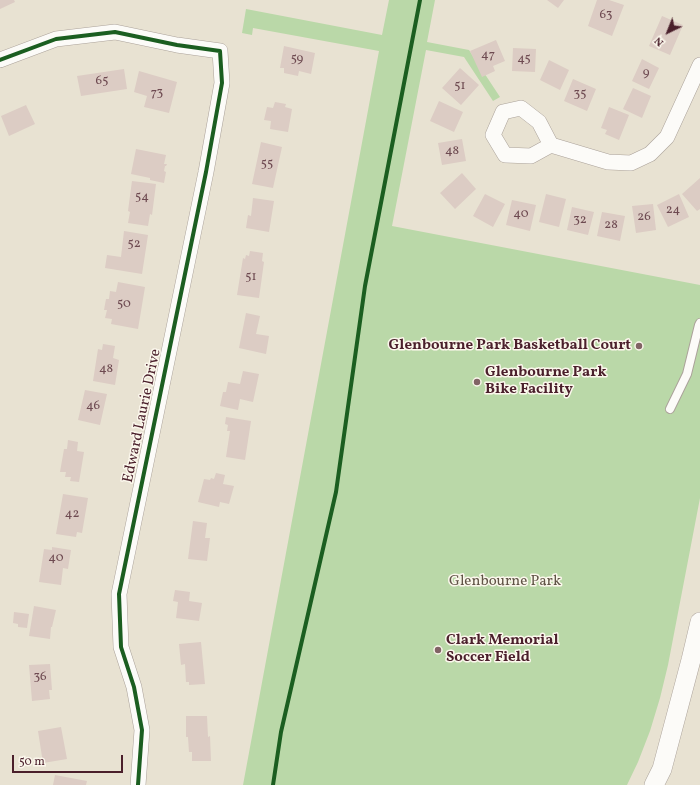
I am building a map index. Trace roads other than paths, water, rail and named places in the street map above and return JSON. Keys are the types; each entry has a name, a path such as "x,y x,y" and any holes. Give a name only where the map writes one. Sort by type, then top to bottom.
{"street":[{"name":"Edward Laurie Drive","path":"0,60 56,39 115,32 177,45 220,51 222,84 206,172 119,594 121,647 134,687 142,730 138,785"},
{"path":"551,145 608,162 631,163 650,154 668,137 700,65"},
{"path":"654,785 662,769 700,622"}],"lane":[{"path":"670,409 687,374 700,323"}],"place":[{"name":"Glenbourne Park Basketball Court","path":"639,346"},
{"name":"Glenbourne Park Bike Facility","path":"477,382"},
{"name":"Clark Memorial Soccer Field","path":"438,650"}],"park label":[{"name":"Glenbourne Park","path":"505,582"}]}
